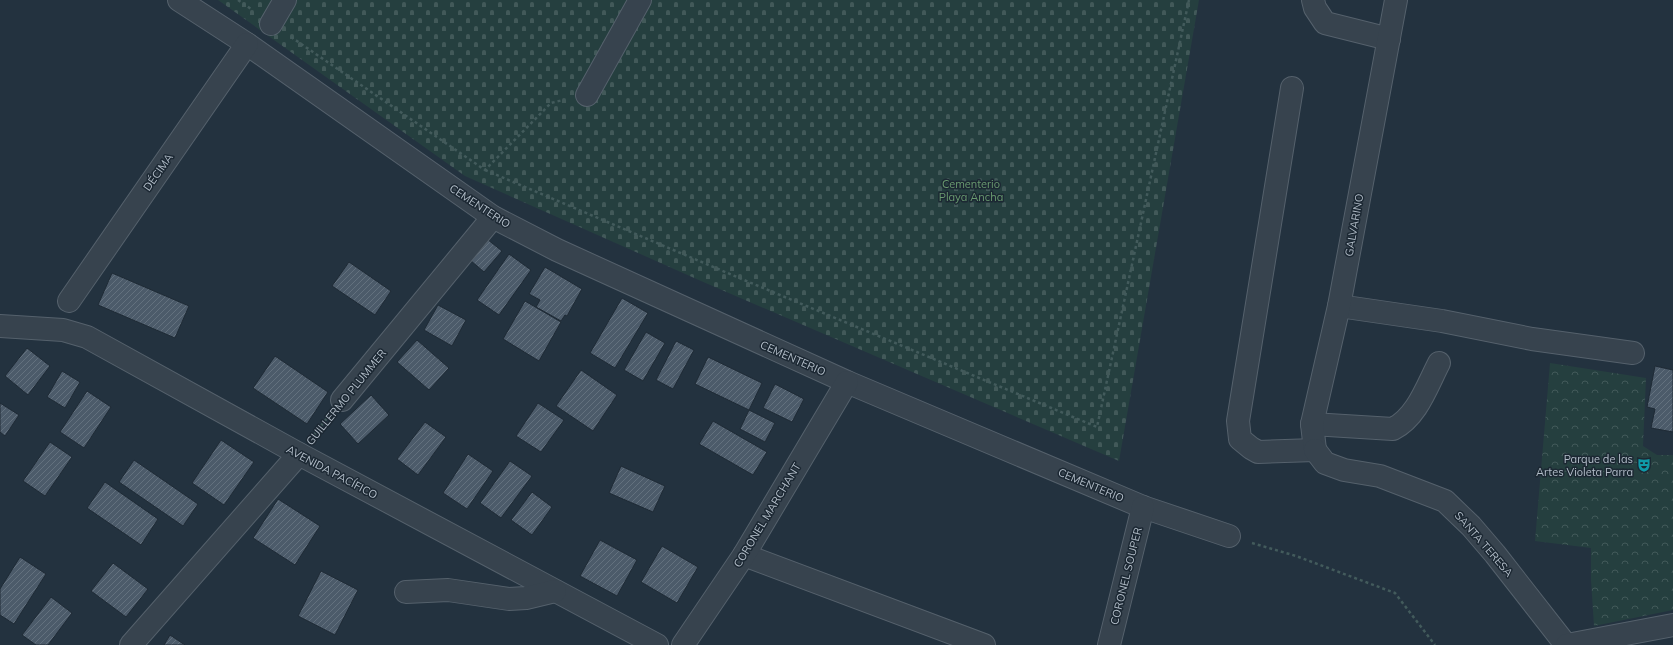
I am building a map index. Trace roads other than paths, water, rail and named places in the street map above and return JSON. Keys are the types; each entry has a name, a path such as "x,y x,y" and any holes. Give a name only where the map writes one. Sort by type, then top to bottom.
{"street":[{"name":"CEMENTERIO","path":"179,0 247,44 493,217 557,250 847,382 1143,507 1229,536"},
{"path":"271,24 285,0"},
{"path":"587,95 640,0"},
{"path":"1313,0 1315,8 1325,23 1388,39"},
{"name":"GALVARINO","path":"1315,450 1312,424 1339,306 1396,0"},
{"name":"DÉCIMA","path":"69,301 247,44"},
{"path":"1292,88 1238,422 1240,439 1258,452 1315,450"},
{"name":"GUILLERMO PLUMMER","path":"342,400 493,217"},
{"path":"1339,306 1442,321 1532,339 1633,353"},
{"name":"AVENIDA PACÍFICO","path":"0,326 63,330 87,337 299,454 657,645"},
{"path":"1312,424 1393,429 1403,424 1416,407 1439,363"},
{"name":"CORONEL MARCHANT","path":"683,645 744,555 847,382"},
{"name":"SANTA TERESA","path":"1315,450 1325,462 1344,470 1380,476 1445,501 1471,526 1495,554 1566,645"},
{"name":"GUILLERMO PLUMMER","path":"131,645 299,454"},
{"name":"CORONEL SOUPER","path":"1109,645 1143,507"},
{"path":"744,555 984,645"},
{"path":"406,592 448,590 508,599 526,598 555,591"},
{"path":"1566,645 1673,626"}],"place":[{"name":"Parque de las Artes Violeta Parra","path":"1644,465"}],"park label":[{"name":"Cementerio Playa Ancha","path":"971,190"}]}
